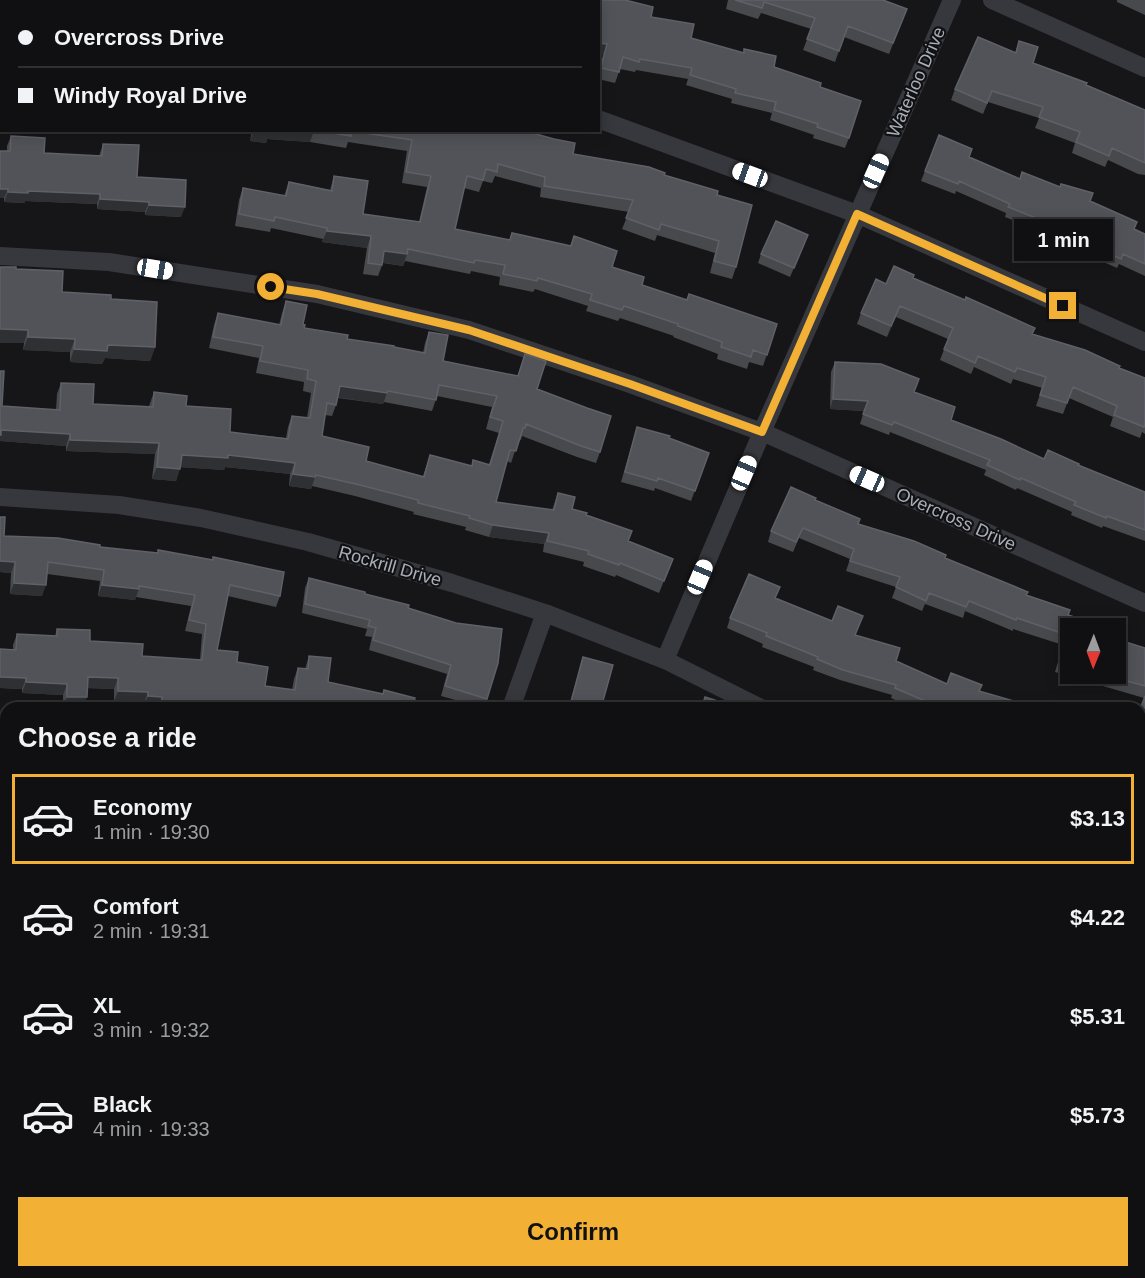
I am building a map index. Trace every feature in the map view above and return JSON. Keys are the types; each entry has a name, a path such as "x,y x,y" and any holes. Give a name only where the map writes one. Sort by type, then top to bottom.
{"street":[{"name":"Waterloo Drive","path":"665,660 762,432 952,0"},
{"path":"992,0 1145,68"},
{"path":"600,120 857,214 1145,342"},
{"name":"Overcross Drive","path":"0,256 109,262 317,294 469,330 630,384 762,432 1145,603"},
{"name":"Rockrill Drive","path":"0,496 119,505 201,518 308,542 545,612 665,660 749,702"},
{"path":"513,702 545,612"}],"building":[{"path":"600,0 625,0 653,7 651,17 694,24 691,38 744,53 744,49 776,56 774,67 821,83 820,87 861,101 849,138 817,127 818,124 774,110 776,102 735,93 736,89 690,75 692,68 640,59 639,62 623,57 619,72 601,68 607,44 600,43"},
{"path":"735,0 883,0 907,9 893,43 848,26 839,51 807,39 815,18 764,2 762,8"},
{"path":"978,37 1016,53 1019,41 1038,47 1033,63 1087,83 1086,85 1145,110 1145,163 1112,148 1109,156 1076,142 1080,132 1039,117 1043,107 992,91 987,103 955,89"},
{"path":"327,132 351,132 351,136"},
{"path":"358,132 529,132 575,143 573,154 649,167 665,173 664,175 718,191 717,195 752,205 736,267 714,261 719,241 661,224 659,230 626,218 633,200 544,186 545,177 498,164 497,172 486,169 483,180 467,176 455,229 510,240 512,233 571,246 574,236 617,251 612,267 644,277 642,285 687,300 689,294 777,324 767,355 753,350 751,357 721,347 722,342 678,326 678,324 624,306 622,310 590,300 592,294 538,278 537,281 503,274 505,265 475,260 474,263 408,249 407,254 384,251 382,265 368,263 371,236 327,231 327,228 275,217 274,221 239,214 243,188 286,196 289,182 332,191 334,176 368,181 363,214 420,222 431,176 406,172 412,140"},
{"path":"939,135 972,149 969,157 1020,179 1022,172 1060,187 1061,184 1093,193 1090,201 1137,222 1134,229 1145,234 1145,264 1123,254 1121,259 1082,242 1083,239 1047,229 1049,223 1008,207 1010,204 959,181 958,184 925,171"},
{"path":"11,136 45,138 44,153 102,156 103,144 139,145 137,177 186,180 185,207 100,199 100,194 8,192 8,189 0,189 0,151 10,151"},
{"path":"776,221 808,235 794,268 761,254"},
{"path":"894,266 914,275 913,278 965,300 966,297 1035,328 1032,334 1085,350 1120,366 1119,368 1145,378 1144,427 1114,415 1117,406 1073,387 1067,403 1040,395 1046,377 1017,368 1015,372 978,356 975,363 944,349 953,328 900,306 891,326 861,313 876,279 886,284"},
{"path":"0,267 63,271 62,292 111,295 111,299 157,302 155,347 108,345 107,351 74,349 75,339 28,337 28,330 0,329"},
{"path":"286,301 307,305 304,328 348,335 347,339 425,353 429,332 448,335 443,361 518,376 525,354 546,361 537,389 611,416 600,452 526,424 516,451 510,450 496,502 554,510 558,493 575,497 572,509 632,531 628,541 673,559 664,581 620,563 619,565 588,554 589,551 547,541 549,533 493,525 469,518 470,516 418,503 418,500 360,485 316,475 315,477 293,474 295,463 228,455 228,458 182,455 180,469 157,467 159,443 70,440 70,434 1,430 0,435 0,371 4,371 2,406 60,410 61,383 94,384 93,404 153,407 154,392 187,396 186,406 231,409 230,432 288,439 292,416 310,418 316,381 307,379 308,370 260,361 263,346 213,337 218,313 281,325","holes":["439,385 497,396 490,417 503,421 490,465 473,460 472,466 430,455 424,477 366,461 369,447 322,436 327,403 336,405 340,386 387,393 388,391 436,400"]},
{"path":"835,362 881,364 919,379 914,392 955,407 951,420 1001,439 1044,459 1048,450 1078,465 1145,492 1145,530 1074,505 1076,502 987,465 990,460 894,422 892,425 863,414 868,401 833,399"},
{"path":"637,427 670,436 669,438 709,453 695,491 658,478 657,481 625,472"},
{"path":"791,487 860,519 858,524 914,541 946,555 945,558 1028,592 1026,595 1070,610 1068,615 1077,618 1060,618 1060,633 1017,618 1016,620 969,601 966,607 929,593 926,601 896,587 900,577 850,561 854,549 803,528 796,542 771,531"},
{"path":"0,517 5,517 4,536 58,538 100,545 100,547 158,553 158,550 213,560 213,557 284,572 280,596 230,585 217,650 238,652 237,662 268,667 265,686 295,690 298,668 308,669 309,656 331,658 328,682 383,694 384,690 415,698 414,702 162,702 162,697 148,696 148,692 118,691 118,678 88,677 87,697 67,697 67,684 26,682 26,678 0,677 0,649 16,650 17,634 57,636 57,629 90,630 90,641 143,644 142,656 202,660 206,624 189,620 195,595 139,586 139,589 102,585 104,570 48,562 46,585 14,583 15,562 0,561"},
{"path":"749,574 780,587 775,598 832,621 838,606 863,616 855,635 900,648 896,661 947,684 951,673 982,685 979,691 1017,702 927,702 895,688 896,685 843,670 817,659 818,657 766,636 767,633 730,618"},
{"path":"309,578 409,605 408,608 456,623 502,629 498,663 487,699 445,686 451,665 373,640 376,628 368,626 370,620 305,604"},
{"path":"1126,642 1145,648 1145,686 1126,681"},
{"path":"583,657 613,665 603,702 571,702"},
{"path":"705,697 721,702 704,702"}],"route":[{"path":"271,287 317,294 469,330 630,384 762,432 857,214 1063,306"}]}
